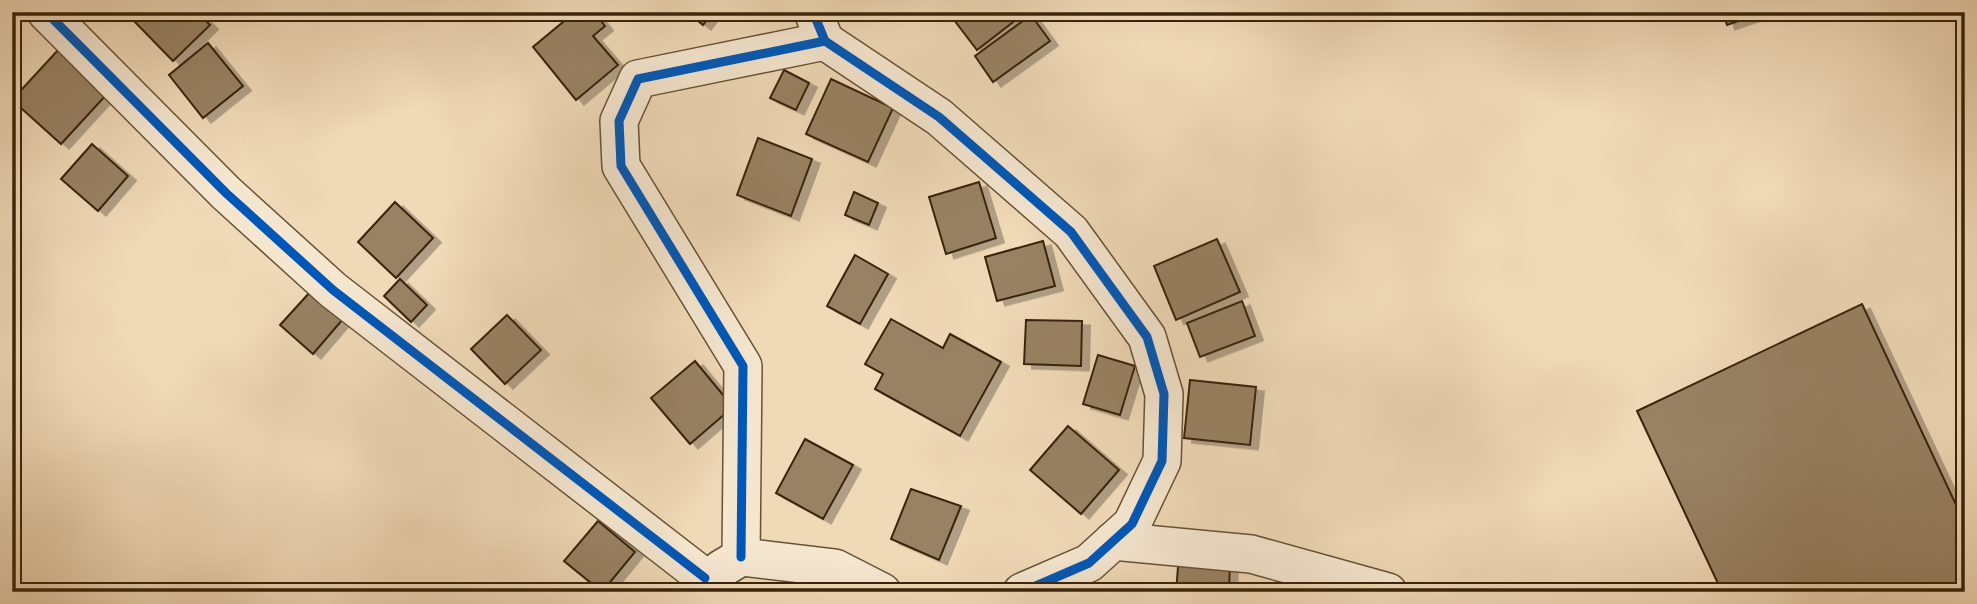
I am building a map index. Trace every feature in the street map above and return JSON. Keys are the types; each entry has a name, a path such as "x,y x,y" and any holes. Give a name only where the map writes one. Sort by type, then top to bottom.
{"street":[{"path":"51,14 226,192 333,290 705,585 741,558 835,568 882,592"},
{"path":"741,558 743,366 621,166 620,121 638,79 819,26 939,117 1071,232 1147,337 1164,394 1162,461 1132,524 1089,563 1035,589"},
{"path":"1113,541 1251,554 1388,592"}],"building":[{"path":"137,12 197,12 210,25 173,61 131,18"},
{"path":"575,12 594,12 605,26 593,36 618,65 576,100 533,47"},
{"path":"687,12 713,12 703,25"},
{"path":"948,12 1026,12 977,50"},
{"path":"1723,12 1765,12 1727,25"},
{"path":"1031,15 1050,41 993,82 975,56"},
{"path":"208,43 243,86 203,118 169,75"},
{"path":"59,49 107,94 61,144 12,100"},
{"path":"784,70 809,83 796,110 770,98"},
{"path":"831,79 893,108 868,162 806,134"},
{"path":"758,138 812,159 791,216 737,195"},
{"path":"92,144 128,176 98,211 61,179"},
{"path":"979,182 996,238 946,254 929,197"},
{"path":"854,192 878,203 869,225 845,215"},
{"path":"395,202 433,238 396,278 358,242"},
{"path":"1217,239 1240,292 1176,320 1154,266"},
{"path":"1043,241 1055,286 997,301 985,257"},
{"path":"855,255 888,274 860,324 827,306"},
{"path":"400,279 427,305 411,322 384,296"},
{"path":"311,291 343,319 313,354 280,325"},
{"path":"1242,301 1255,336 1200,357 1187,323"},
{"path":"1862,304 1965,524 1965,592 1722,592 1637,411"},
{"path":"507,315 541,350 505,384 471,349"},
{"path":"891,319 943,348 950,334 1001,362 960,436 875,389 883,374 865,364"},
{"path":"1026,320 1082,321 1081,366 1024,364"},
{"path":"1098,355 1135,366 1120,415 1083,404"},
{"path":"695,361 733,407 690,444 651,398"},
{"path":"1190,380 1256,387 1250,445 1184,438"},
{"path":"1068,426 1119,470 1081,514 1030,470"},
{"path":"805,439 853,465 823,519 776,493"},
{"path":"911,489 961,506 939,560 891,539"},
{"path":"598,521 635,552 602,592 564,561"},
{"path":"1179,555 1230,562 1229,592 1176,592"}],"cycle path":[{"path":"46,12 226,193 333,290 705,578"},
{"path":"813,12 825,41 939,117 1071,232 1147,337 1164,394 1162,461 1132,524 1089,563 1022,592"},
{"path":"741,557 743,366 621,166 619,121 638,79 825,41"}]}
